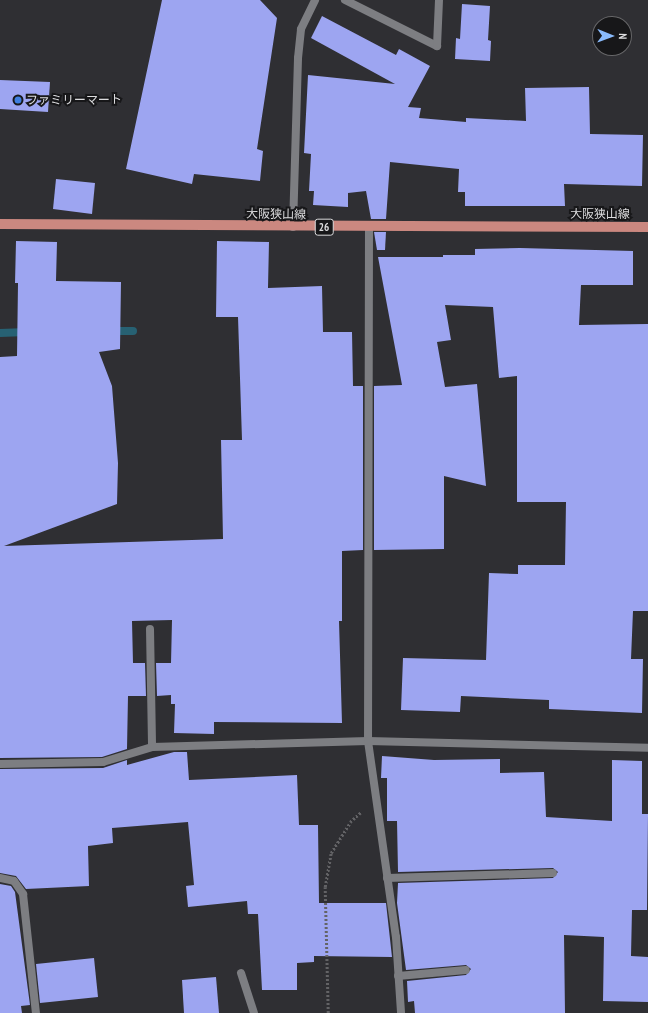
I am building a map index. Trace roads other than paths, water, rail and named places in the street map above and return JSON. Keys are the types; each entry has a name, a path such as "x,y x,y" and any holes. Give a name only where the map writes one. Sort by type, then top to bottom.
{"main road":[{"name":"大阪狭山線","path":"0,224 369,228 648,227"}],"street":[{"path":"293,227 298,58 301,29 315,0"},
{"path":"345,0 437,46 439,0"},
{"path":"369,228 368,741 387,878 401,1013"},
{"path":"150,628 152,747"},
{"path":"0,764 103,762 152,747 368,741 648,748"},
{"path":"387,878 553,873"},
{"path":"0,878 14,881 23,894 36,1013"},
{"path":"398,976 466,970"},
{"path":"241,973 254,1013"}],"waterway":[{"path":"111,331 133,331"},
{"path":"0,333 27,332"}],"place":[{"name":"ファミリーマート","path":"18,100"}]}
